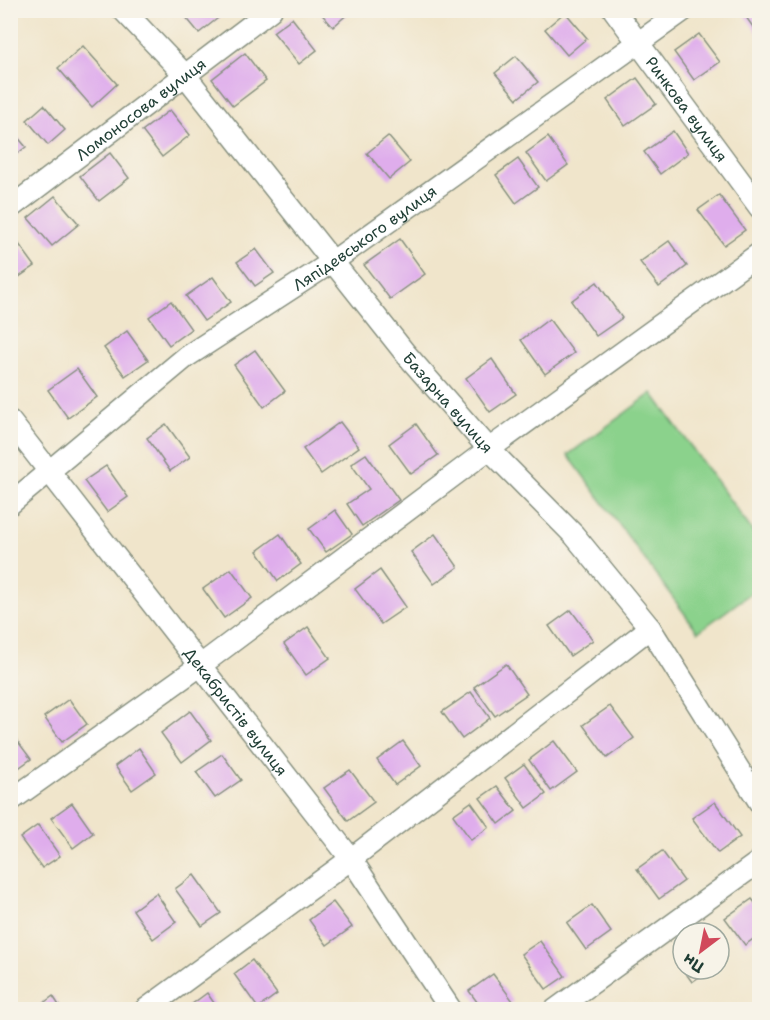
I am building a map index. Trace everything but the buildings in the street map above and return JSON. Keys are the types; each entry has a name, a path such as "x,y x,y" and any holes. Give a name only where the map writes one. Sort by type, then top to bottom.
{"street":[{"name":"Базарна вулиця","path":"123,10 185,75 405,353 489,449 574,536 650,628 759,803"},
{"name":"Ломоносова вулиця","path":"10,208 271,10"},
{"name":"Ринкова вулиця","path":"614,10 759,208"},
{"name":"Ляпідевського вулиця","path":"10,504 186,357 332,262 684,10"},
{"path":"10,801 201,666 489,449 759,253"},
{"name":"Декабристів вулиця","path":"10,421 351,859 451,1010"},
{"path":"145,1010 351,859 650,628"},
{"path":"555,1010 759,861"}],"green space":[{"path":"652,393 759,540 759,587 698,632 568,455"}]}
